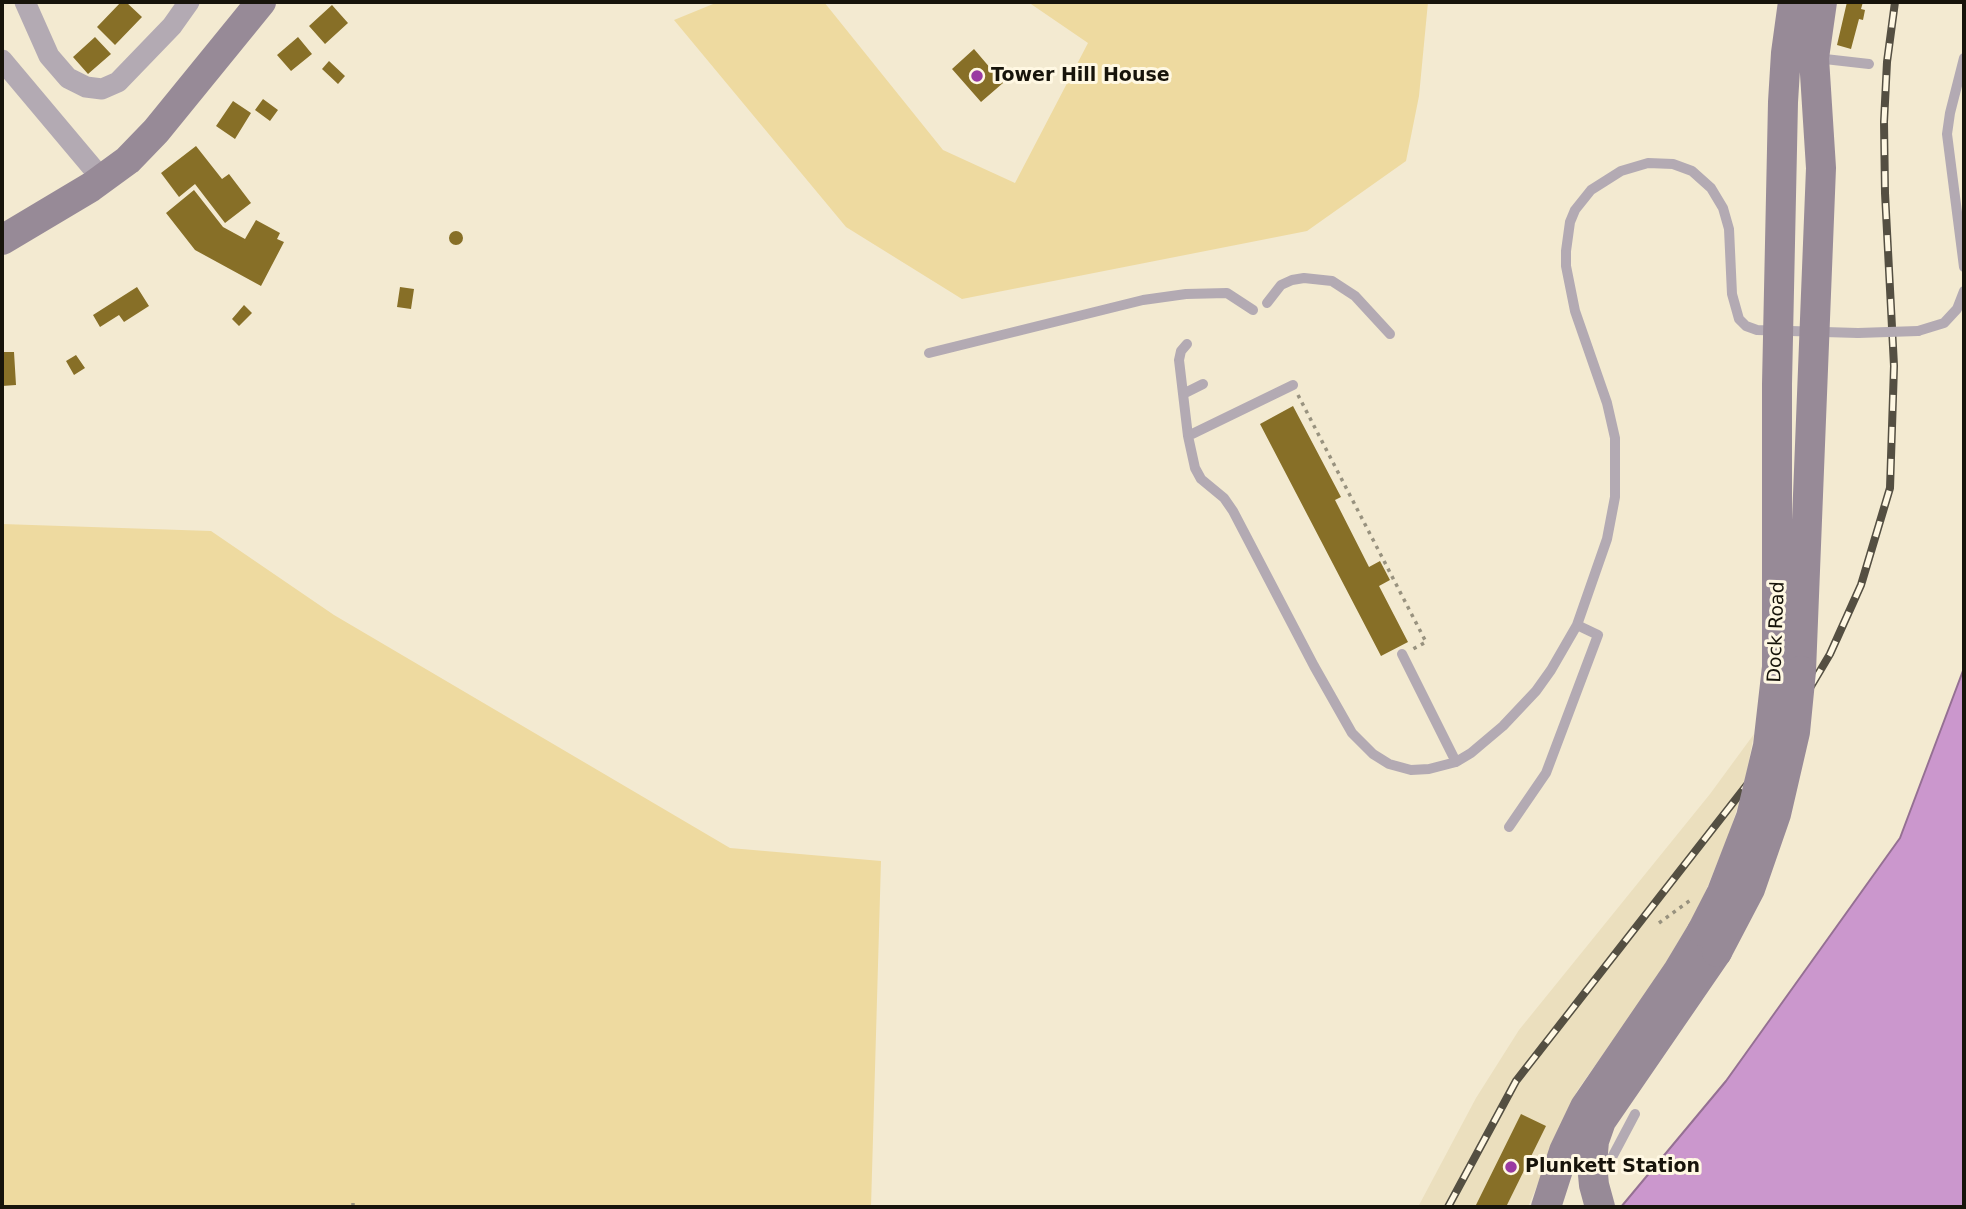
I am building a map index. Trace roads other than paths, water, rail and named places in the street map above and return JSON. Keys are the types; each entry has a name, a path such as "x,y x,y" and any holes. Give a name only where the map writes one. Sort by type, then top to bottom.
{"main road":[{"path":"2,240 102,179 128,160 261,2"},
{"name":"Dock Road","path":"1546,1207 1564,1151 1584,1107 1661,996 1710,942 1749,889 1776,814 1795,732 1776,495 1783,102 1793,2"},
{"name":"Dock Road","path":"1789,669 1813,331 1821,168 1814,58 1822,2"},
{"name":"Dock Road","path":"1600,1206 1592,1174 1594,1141 1605,1115 1682,1007 1710,942"}],"street":[{"path":"25,2 49,56 68,78 86,87 102,89 118,82 172,26 189,2"},
{"path":"2,60 102,179"}],"lane":[{"path":"1814,58 1869,64"},
{"path":"1964,58 1950,113 1948,134 1964,267"},
{"path":"1187,344 1181,351 1179,360 1188,436 1198,474 1233,510 1330,695 1358,741 1381,760 1404,769 1429,769 1456,762 1487,740 1520,709 1551,670 1577,625 1607,539 1617,476 1612,419 1575,311 1566,266 1570,222 1582,200 1602,182 1633,166 1662,162 1683,167 1702,179 1719,199 1727,220 1732,294 1739,319 1749,329 1858,333 1918,331 1944,323 1957,309 1964,291"},
{"path":"1266,303 1281,285 1292,280 1304,278 1332,281 1354,296 1390,334"},
{"path":"929,353 1143,300 1186,294 1227,293 1254,310"},
{"path":"1183,394 1203,384"},
{"path":"1188,436 1293,385"},
{"path":"1509,827 1546,773 1598,635 1577,625"},
{"path":"1402,654 1456,762"},
{"path":"1592,1174 1608,1165 1635,1114"}],"railway":[{"path":"1448,1207 1516,1081 1771,754 1830,654 1861,585 1890,488 1894,366 1884,122 1887,62 1895,2"}],"place":[{"name":"Tower Hill House","path":"977,76"},
{"name":"Plunkett Station","path":"1511,1167"}]}
